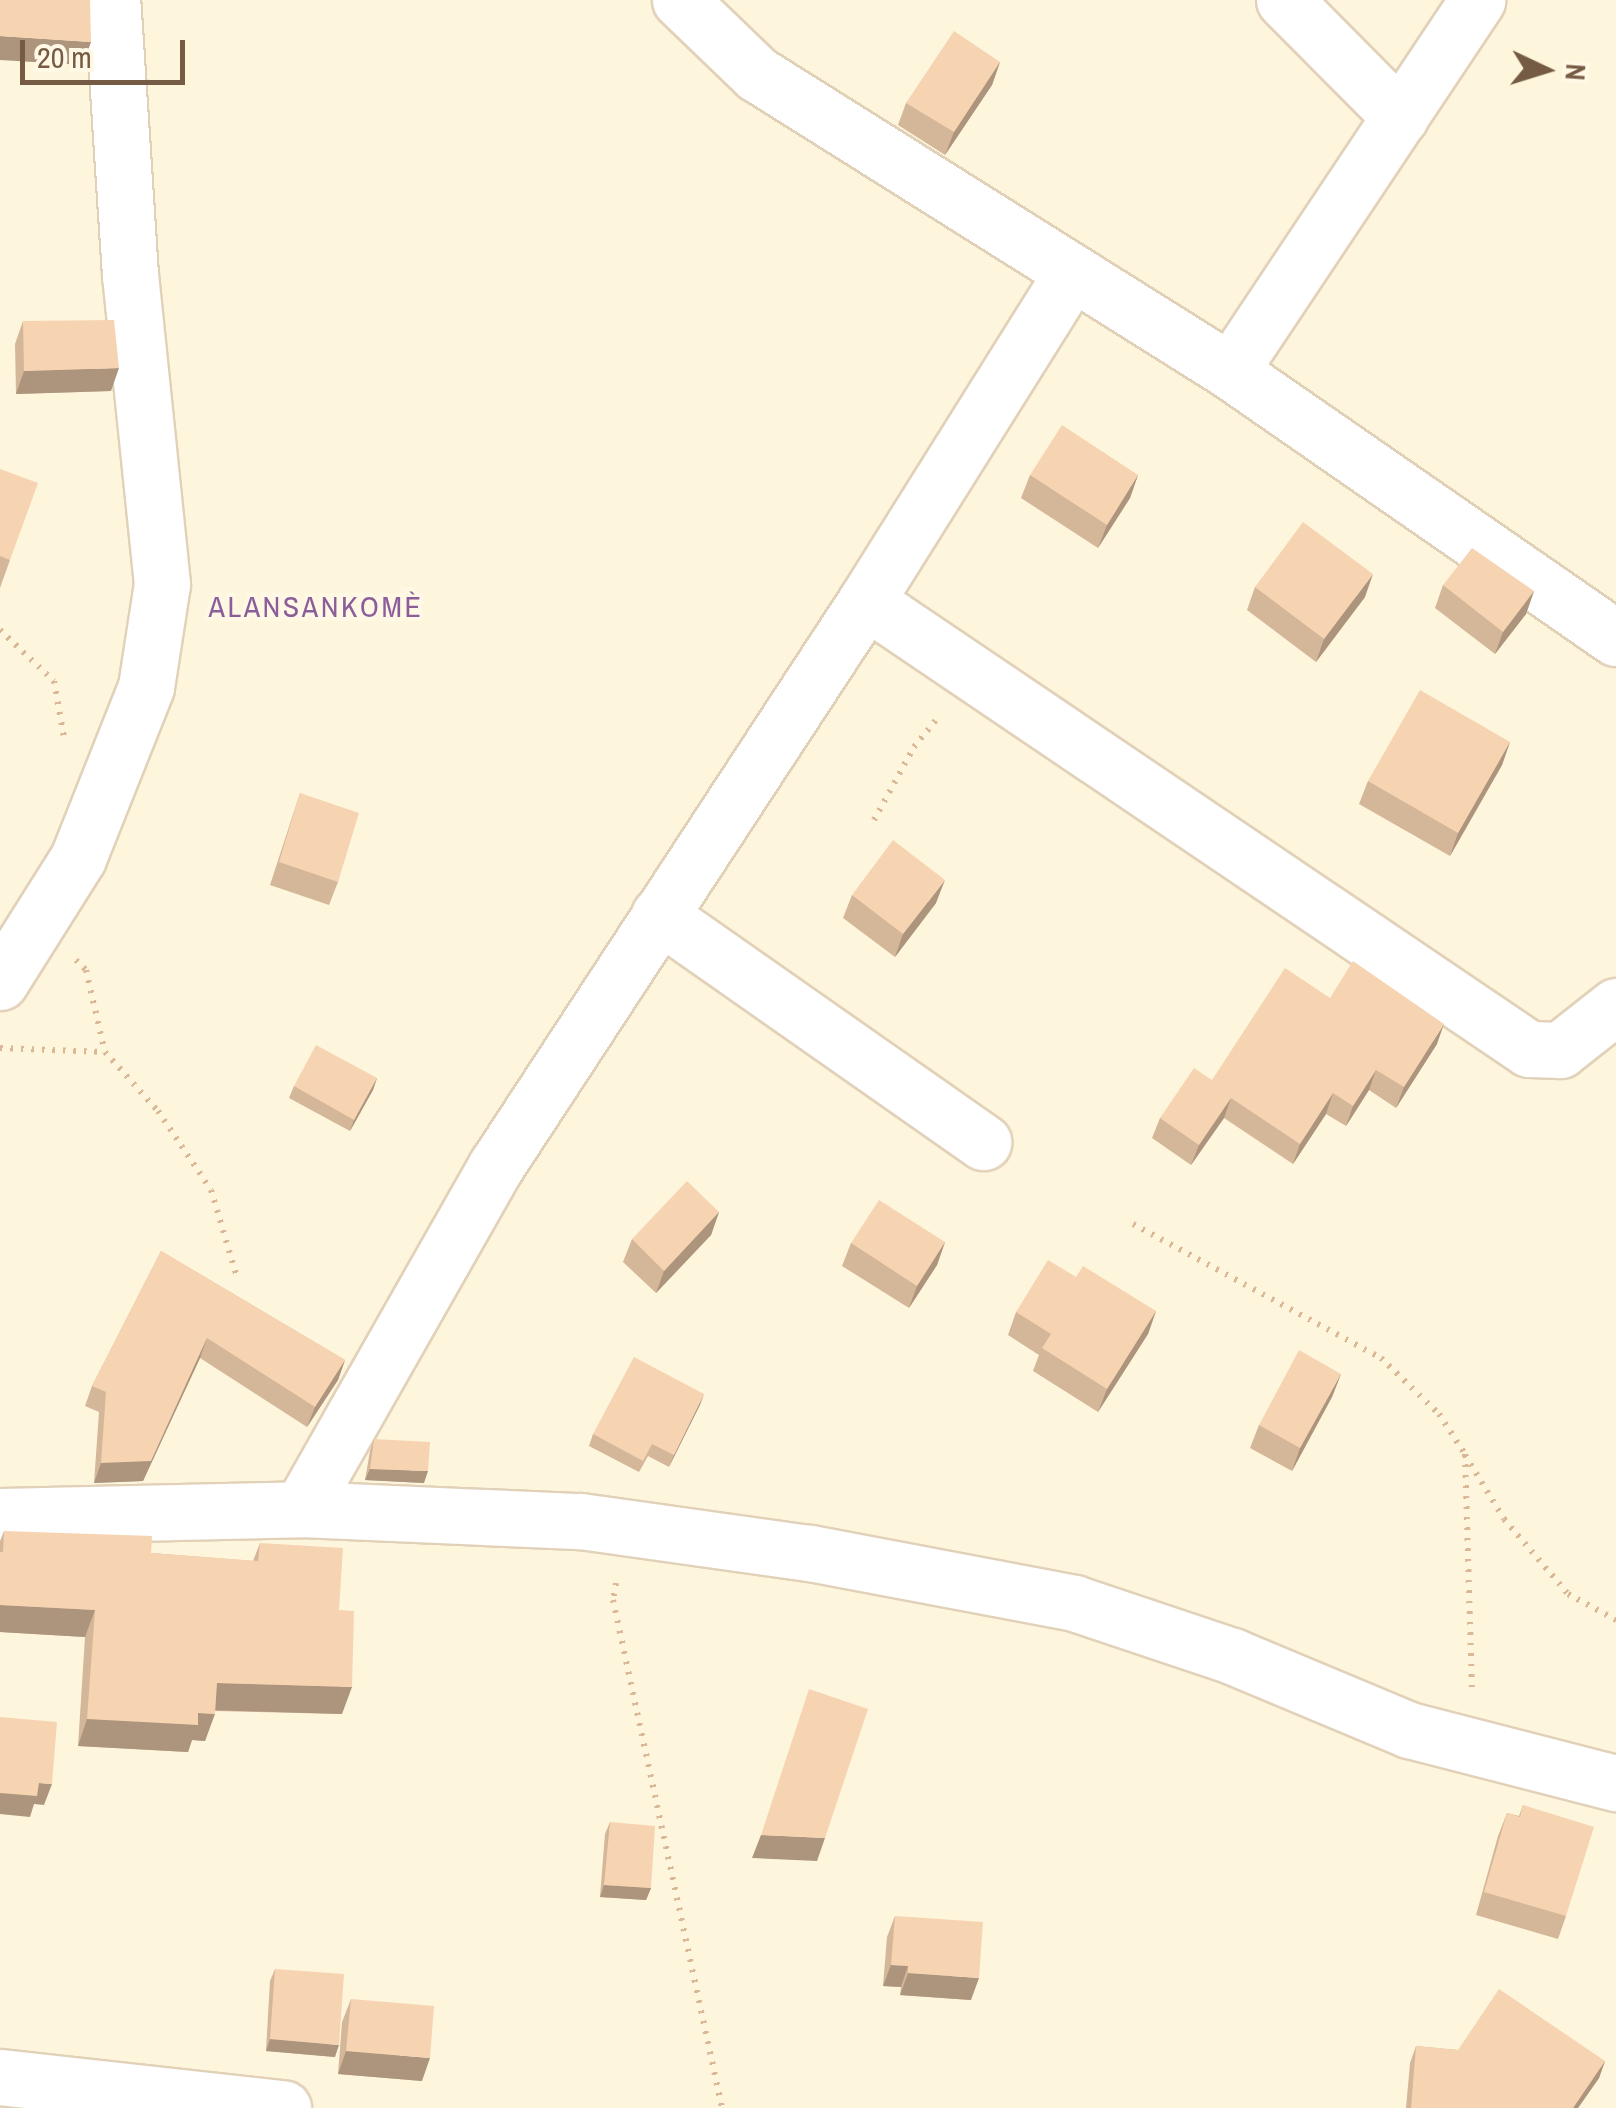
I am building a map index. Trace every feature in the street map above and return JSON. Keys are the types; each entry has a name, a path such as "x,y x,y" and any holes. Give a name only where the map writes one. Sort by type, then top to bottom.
{"street":[{"path":"0,982 78,858 146,687 162,584 128,256 112,0"},
{"path":"680,0 756,74 1230,371 1616,638"},
{"path":"1284,0 1400,116"},
{"path":"1230,371 1477,0"},
{"path":"301,1509 496,1166 866,601 1071,274"},
{"path":"866,601 1530,1049 1560,1050 1616,1006"},
{"path":"660,915 983,1142"},
{"path":"0,1516 301,1509 625,1527 810,1553 1074,1604 1232,1656 1409,1730 1616,1784"},
{"path":"0,2078 283,2108"}],"path":[{"path":"874,820 914,747 948,706 983,679"},
{"path":"37,923 86,970 105,1052 158,1110 210,1190 238,1277"},
{"path":"0,1048 105,1052"},
{"path":"1133,1224 1381,1358 1439,1414 1504,1519 1568,1594 1616,1620"},
{"path":"1464,1454 1472,1748"},
{"path":"625,1527 613,1600 722,2108"}],"building":[{"path":"0,0 90,0 91,42 0,36"},
{"path":"954,31 1000,62 954,132 906,103"},
{"path":"114,320 119,368 24,371 23,321"},
{"path":"1062,425 1138,475 1107,525 1030,475"},
{"path":"0,469 38,483 10,560 0,556"},
{"path":"1303,522 1373,574 1324,639 1255,587"},
{"path":"1472,548 1534,591 1503,632 1443,585"},
{"path":"1420,690 1510,742 1458,833 1368,781"},
{"path":"300,793 359,813 338,882 279,862"},
{"path":"893,840 945,880 903,934 852,895"},
{"path":"1353,961 1444,1024 1404,1087 1376,1070 1353,1106 1333,1093 1300,1144 1231,1098 1199,1145 1160,1118 1194,1068 1212,1080 1285,968 1330,998"},
{"path":"316,1045 377,1078 354,1120 294,1086"},
{"path":"687,1181 719,1212 664,1271 632,1239"},
{"path":"879,1200 945,1242 917,1286 851,1243"},
{"path":"161,1251 345,1360 315,1407 207,1338 151,1461 101,1463 106,1392 92,1386"},
{"path":"1048,1260 1076,1277 1083,1266 1156,1311 1107,1389 1042,1348 1051,1334 1016,1312"},
{"path":"1299,1350 1341,1374 1300,1448 1259,1425"},
{"path":"634,1357 704,1394 674,1455 652,1444 643,1461 593,1434"},
{"path":"374,1439 430,1442 428,1471 370,1469"},
{"path":"4,1531 152,1536 151,1553 258,1561 260,1543 343,1548 339,1610 354,1611 352,1687 217,1683 215,1714 198,1713 198,1725 87,1719 95,1610 0,1605"},
{"path":"809,1689 868,1709 825,1838 761,1835"},
{"path":"0,1717 57,1722 52,1784 39,1783 37,1796 0,1793"},
{"path":"1523,1805 1594,1827 1566,1916 1484,1892 1507,1813 1520,1817"},
{"path":"610,1822 655,1826 651,1888 604,1885"},
{"path":"895,1916 983,1922 979,1978 908,1973 908,1966 891,1965"},
{"path":"275,1969 344,1974 339,2045 270,2039"},
{"path":"1499,1989 1605,2061 1573,2108 1411,2108 1416,2046 1458,2050"},
{"path":"351,1999 434,2006 430,2058 346,2051"}],"district":[{"name":"ALANSANKOMÈ","path":"316,606"}]}
